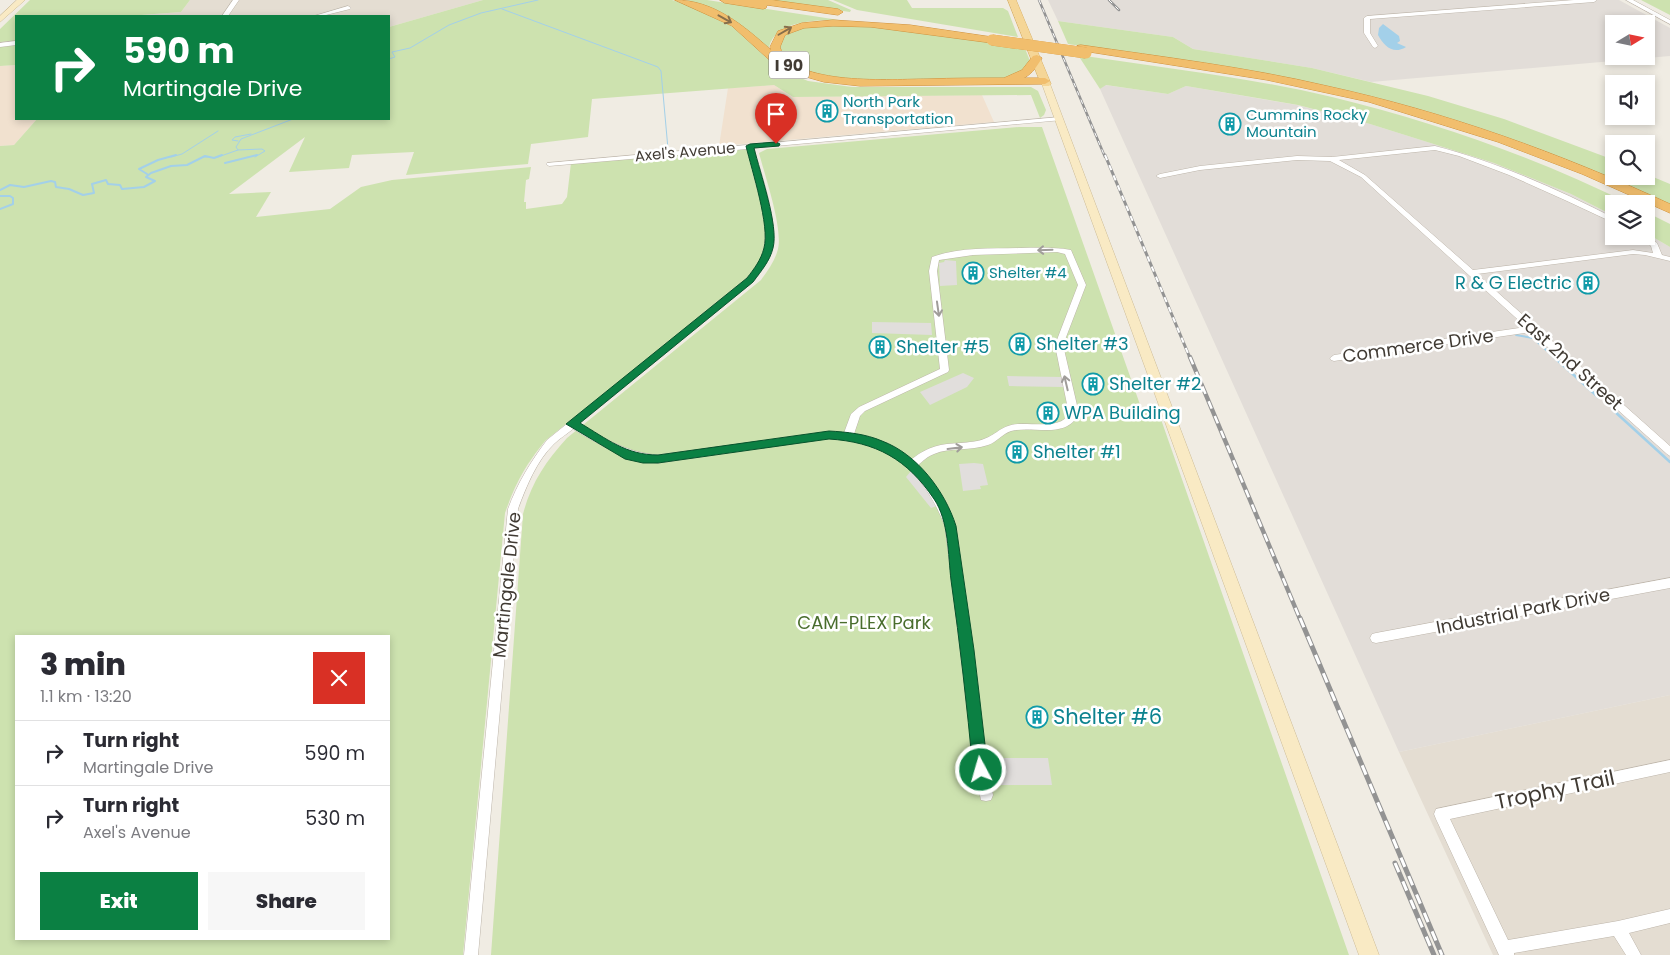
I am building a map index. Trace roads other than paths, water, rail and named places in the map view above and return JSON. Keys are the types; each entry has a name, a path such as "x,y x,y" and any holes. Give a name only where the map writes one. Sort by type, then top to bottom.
{"highway":[{"name":"I 90","path":"680,0 710,11 735,24 784,67 822,81 855,85 1046,82"},
{"name":"I 90","path":"725,0 953,32"},
{"name":"I 90","path":"752,0 993,38 1273,78 1326,89 1416,111 1485,133 1602,178 1670,209"},
{"path":"831,0 848,8"},
{"path":"874,14 953,32"},
{"name":"I 90","path":"953,32 858,21 819,21 804,23 785,30 778,35 774,42 778,55 790,66 827,79 872,82 999,81"},
{"name":"I 90","path":"1083,51 1310,90 1376,106 1460,131 1510,149 1618,195"},
{"path":"999,81 1023,76 1030,71 1037,58"},
{"path":"999,81 1046,82"},
{"path":"1655,212 1670,220"}],"main road":[{"path":"0,20 21,0"},
{"path":"1012,0 1060,119 1369,955"}],"street":[{"path":"226,15 236,0"},
{"path":"1375,46 1367,33 1367,18 1594,0"},
{"path":"1629,0 1670,22"},
{"path":"321,15 348,8"},
{"path":"0,44 15,42"},
{"name":"Axel's Avenue","path":"549,164 1060,119"},
{"name":"Martingale Drive","path":"471,955 513,509 521,487 533,465 550,442 750,280 762,264 769,248 770,233 750,146"},
{"path":"1160,176 1200,168 1297,158 1332,159 1410,150 1445,149 1511,174 1605,217"},
{"name":"East 2nd Street","path":"1332,159 1362,176 1670,452"},
{"path":"1654,245 1658,255"},
{"path":"848,436 856,414 862,409 945,370 933,271 935,259 939,256 956,254 1057,250 1068,252 1082,286 1059,345 1074,414 1073,420 1068,424 1059,426 1006,429 990,441 928,452 911,465"},
{"path":"1469,273 1633,252 1658,255 1670,259"},
{"name":"Commerce Drive","path":"1334,358 1532,329"},
{"path":"572,424 629,456 643,459 658,459 829,435 848,436 878,444 890,449 911,465 938,496 945,509 950,526 981,770 986,795"},
{"name":"Industrial Park Drive","path":"1376,638 1670,583"},
{"name":"Trophy Trail","path":"1505,952 1441,814 1670,766"},
{"path":"1505,952 1670,916"},
{"path":"1618,928 1634,955"}],"water":[{"path":"1383,24 1399,36 1400,41 1397,43 1406,47 1393,50 1383,43 1378,35 1379,28"}],"waterway":[{"path":"390,59 395,57 392,52 410,48 449,25 481,13 538,0"},
{"path":"502,9 658,67 661,71 668,149"},
{"path":"238,150 236,147 241,139 290,120"},
{"path":"171,157 182,154 218,131"},
{"path":"238,141 232,140 235,137 251,134"},
{"path":"238,150 262,149 265,151 255,157"},
{"path":"218,157 238,150"},
{"path":"147,174 139,169 158,160 176,155"},
{"path":"0,190 10,185 24,187 51,181 55,182 56,187 69,189 83,195 94,193 92,184 106,180 108,184 120,185 122,189 144,187 155,181 146,177 151,173 171,166 187,165 205,156 214,158 222,155"},
{"path":"225,163 257,155"},
{"path":"0,196 10,196 13,198 13,204 0,209"},
{"path":"1516,335 1533,338 1555,358"},
{"path":"1554,357 1598,397"},
{"path":"1613,410 1670,462"}],"railway":[{"path":"1039,0 1105,157"},
{"path":"1109,0 1119,10"},
{"path":"1105,155 1190,358"},
{"path":"1190,357 1300,619"},
{"path":"1300,618 1442,955"},
{"path":"1395,863 1434,955"}],"place":[{"name":"North Park Transportation","path":"827,111"},
{"name":"Cummins Rocky Mountain","path":"1230,124"},
{"name":"Shelter #4","path":"973,273"},
{"name":"R & G Electric","path":"1588,283"},
{"name":"Shelter #3","path":"1020,344"},
{"name":"Shelter #5","path":"880,347"},
{"name":"Shelter #2","path":"1093,384"},
{"name":"WPA Building","path":"1048,413"},
{"name":"Shelter #1","path":"1017,452"},
{"name":"Shelter #6","path":"1037,717"}],"park label":[{"name":"CAM-PLEX Park","path":"864,623"}]}
